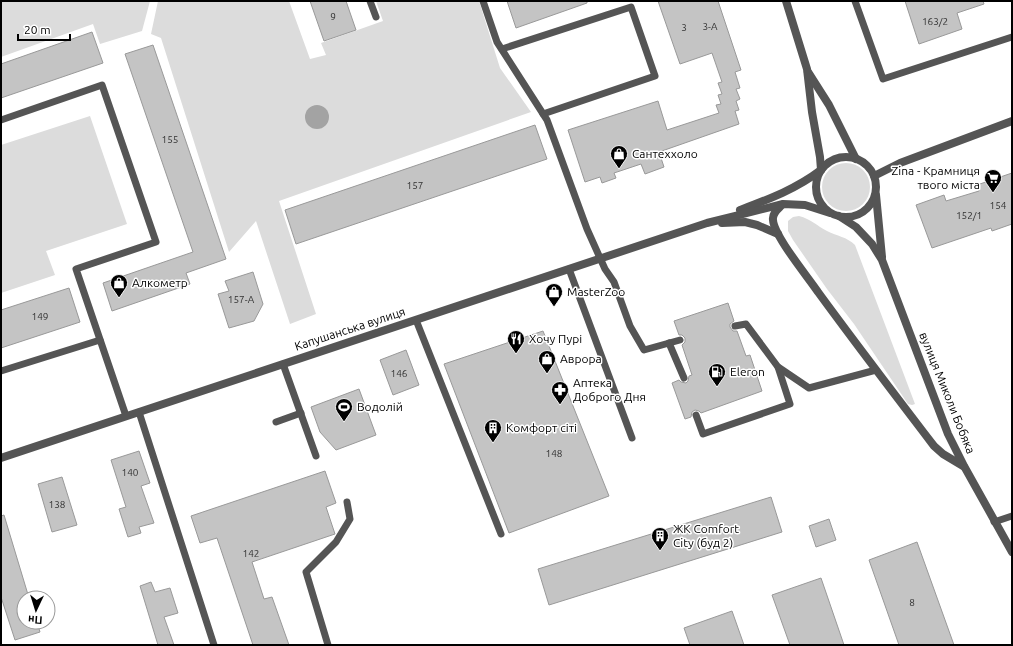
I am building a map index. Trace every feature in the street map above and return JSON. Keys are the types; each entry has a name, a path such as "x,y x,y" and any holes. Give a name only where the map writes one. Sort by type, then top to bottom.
{"street":[{"path":"786,1 807,69 821,170"},
{"path":"807,69 829,105 856,159"},
{"path":"874,176 900,163 1012,121"},
{"path":"847,157 856,159 870,168 874,176 876,192 873,200 867,208 859,214 849,217 830,213 824,206 816,191 816,182 821,170 837,158 847,157"},
{"name":"Капушанська вулиця","path":"1,458 707,223 793,189 821,170"},
{"name":"вулиця Миколи Бобяка","path":"876,192 882,260"},
{"path":"783,204 776,210 773,219 778,234 802,270 934,446 943,454 964,466"},
{"name":"Капушанська вулиця","path":"707,223 783,204 805,205 830,213"},
{"name":"вулиця Миколи Бобяка","path":"839,216 856,227 872,244 882,260 948,434 994,522 1012,552"},
{"path":"707,223 745,222 757,225 778,234"}],"lane":[{"path":"370,1 376,17"},
{"path":"483,1 497,42 547,120 587,229 605,269 614,282 630,326 644,350 680,340"},
{"path":"855,1 883,79 1012,37"},
{"path":"502,50 631,7 655,76 544,114"},
{"path":"1,120 102,85 156,242 76,270 126,416"},
{"path":"569,269 632,438"},
{"path":"416,320 501,534"},
{"path":"696,415 703,434 790,404 778,367 746,324 735,326"},
{"path":"1,371 100,340"},
{"path":"669,343 684,378"},
{"path":"283,364 316,456"},
{"path":"778,367 809,388 876,370"},
{"path":"139,412 214,645"},
{"path":"276,422 301,413"},
{"path":"328,645 306,572 336,542 350,519 347,502"},
{"path":"994,522 1012,516"}],"shaded area":[{"path":"1,1 150,1 142,31 100,44 93,24 1,57"},
{"path":"158,1 289,1 310,59 326,55 321,43 383,21 376,1 479,1 500,68 531,112 279,201 316,314 290,324 256,221 229,252 161,38 151,34"},
{"path":"317,105 326,108 329,117 326,126 317,129 308,126 305,117 308,108"},
{"path":"90,116 127,224 46,251 55,275 1,293 1,145"},
{"path":"846,163 855,165 863,170 868,178 870,187 868,196 863,204 855,209 846,211 837,209 829,204 824,196 822,187 824,178 829,170 837,165"},
{"path":"799,216 827,231 845,238 855,245 915,404 908,404 854,324 827,289 793,240 788,231 788,221 793,217"}],"building":[{"path":"310,1 346,1 356,30 324,41"},
{"path":"507,1 587,1 587,3 516,28"},
{"path":"658,1 718,1 741,70 735,72 740,88 736,89 740,99 736,101 739,110 735,111 739,124 659,152 664,167 645,174 641,164 614,173 616,178 602,183 600,177 585,182 568,130 658,101 667,130 719,113 716,105 721,104 718,95 722,94 718,83 722,82 712,53 680,64"},
{"path":"905,1 983,1 984,4 957,13 962,29 919,44"},
{"path":"92,32 103,63 1,98 1,64"},
{"path":"153,45 226,259 186,273 190,284 112,311 103,283 193,252 125,54"},
{"path":"535,125 547,159 296,244 285,210"},
{"path":"1012,173 1012,224 992,231 991,228 932,248 916,205 944,195 946,201 979,191 977,185"},
{"path":"253,272 263,304 254,321 229,328 218,294 229,291 225,281"},
{"path":"69,288 80,322 1,348 1,310"},
{"path":"728,303 734,321 730,324 730,327 733,331 737,331 746,356 750,355 762,391 701,413 695,410 692,412 691,417 685,419 672,383 679,380 686,383 689,376 692,375 682,345 685,342 685,338 682,335 679,335 674,321"},
{"path":"543,331 609,496 509,533 444,364"},
{"path":"406,350 419,385 393,395 380,360"},
{"path":"359,389 376,435 336,450 320,432 311,407"},
{"path":"139,451 150,483 141,486 154,523 139,527 141,533 128,537 119,509 126,507 111,460"},
{"path":"325,471 336,503 326,507 335,534 252,562 264,599 272,597 289,645 253,645 217,538 200,543 191,516"},
{"path":"62,477 77,525 52,532 38,484"},
{"name":"ЖК Comfort City (буд 2)","path":"771,497 782,532 549,605 538,569"},
{"path":"4,515 27,590 16,590 16,630 39,630 40,632 15,640 1,597 1,516"},
{"path":"829,519 836,540 816,547 809,526"},
{"path":"917,542 954,645 899,645 869,560"},
{"path":"821,578 844,645 790,645 772,595"},
{"path":"151,582 155,592 170,588 178,613 164,617 174,645 158,645 140,586"},
{"path":"732,611 744,645 690,645 684,628"}],"place":[{"name":"Сантеххоло","path":"619,169"},
{"name":"Zina - Крамниця твого міста","path":"993,193"},
{"name":"Алкометр","path":"119,298"},
{"name":"MasterZoo","path":"554,307"},
{"name":"Хочу Пурі","path":"516,354"},
{"name":"Аврора","path":"547,374"},
{"name":"Eleron","path":"717,387"},
{"name":"Аптека Доброго Дня","path":"560,405"},
{"name":"Водолій","path":"344,422"},
{"name":"Комфорт сіті","path":"493,443"},
{"name":"ЖК Comfort City (буд 2)","path":"660,551"}]}
